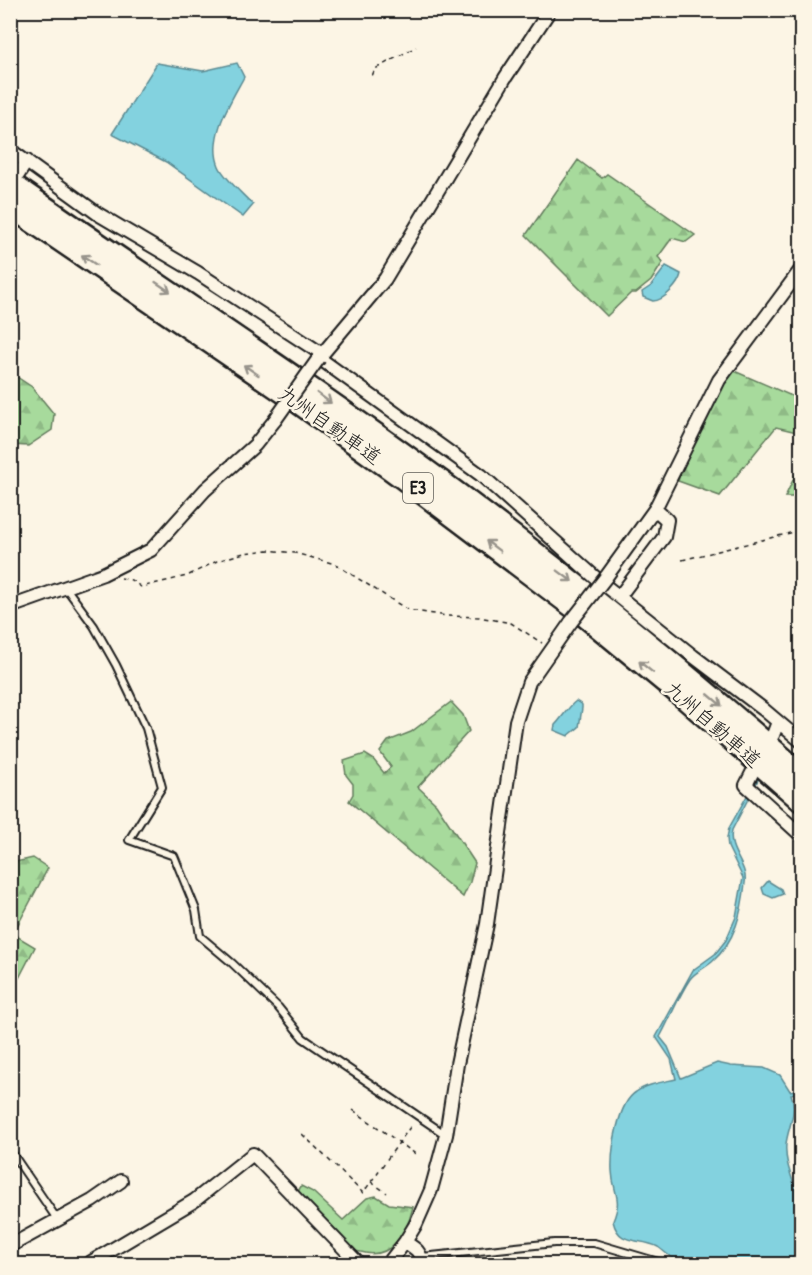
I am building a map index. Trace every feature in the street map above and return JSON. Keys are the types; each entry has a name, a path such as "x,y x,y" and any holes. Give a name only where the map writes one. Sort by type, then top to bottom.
{"highway":[{"name":"九州自動車道","path":"14,179 444,484 573,582 674,665 801,775"},
{"name":"九州自動車道","path":"10,206 291,397 403,478 579,611 687,700 801,801"}],"street":[{"path":"10,607 103,574 151,550 205,490 255,445 321,356 385,279 505,78 550,10"},
{"path":"10,150 98,214 198,273 321,356 481,475 565,552 801,742"},
{"path":"14,179 27,161"},
{"path":"388,1264 416,1224 431,1190 446,1135 457,1064 487,924 516,721 529,682 550,648 606,577 655,509 720,380 801,268"},
{"path":"619,597 664,537 667,520 655,509"},
{"path":"773,735 778,722"},
{"path":"752,773 746,785 801,836"},
{"path":"88,1264 194,1201 253,1154 359,1264"},
{"path":"10,1246 92,1201 121,1181"},
{"path":"405,1242 418,1250 421,1261"}],"lane":[{"path":"66,588 94,626 121,676 146,728 162,787 129,840 174,856 196,910 200,936 278,1007 303,1038 446,1135"},
{"path":"10,1150 57,1219"},
{"path":"421,1261 554,1243 594,1243 665,1264"}],"path":[{"path":"372,76 375,69 416,46"},
{"path":"682,560 801,530"},
{"path":"103,574 130,580 141,587 187,576 217,561 244,553 268,550 295,553 335,564 408,610 447,616 479,616 511,623 550,648"},
{"path":"353,1110 417,1155"},
{"path":"302,1134 363,1193 418,1116"},
{"path":"371,1182 387,1193"}],"green space":[{"path":"578,160 602,178 607,174 695,235 686,242 672,238 658,257 663,262 651,281 636,293 631,293 607,316 526,235"},
{"path":"732,370 801,400 801,433 776,427 720,496 678,481 694,437"},
{"path":"11,373 32,387 54,414 52,430 28,446 11,445"},
{"path":"801,463 801,497 785,497"},
{"path":"451,702 463,715 469,731 418,787 436,804 475,863 463,897 349,801 353,794 353,784 346,775 344,761 365,754 373,759 384,773 391,767 380,752 388,741 411,732"},
{"path":"33,858 48,868 13,934 35,947 19,978 11,974 11,863"},
{"path":"301,1186 313,1192 343,1220 367,1198 376,1196 389,1204 413,1207 402,1235 389,1249 372,1254 353,1251 325,1224 298,1192"}],"water":[{"path":"157,63 203,71 237,63 244,77 227,108 218,131 216,155 225,176 253,205 243,217 166,162 112,134"},
{"path":"666,266 681,274 674,287 657,300 653,301 643,297 642,292 651,286"},
{"path":"576,701 582,705 579,727 568,736 554,730 555,725"},
{"path":"758,776 732,830 732,844 745,876 742,905 736,926 720,954 690,979 660,1037 668,1047 681,1078 717,1063 764,1068 780,1075 790,1091 801,1089 801,1092 791,1094 793,1113 786,1152 801,1208 801,1264 710,1264 681,1261 672,1258 651,1244 625,1238 616,1229 613,1221 617,1206 612,1171 614,1140 620,1116 636,1092 645,1087 676,1079 671,1059 656,1037 693,970 715,954 726,940 736,917 743,878 728,847 727,838 729,828"},
{"path":"768,881 781,889 783,894 773,898 764,894 762,888"}]}
